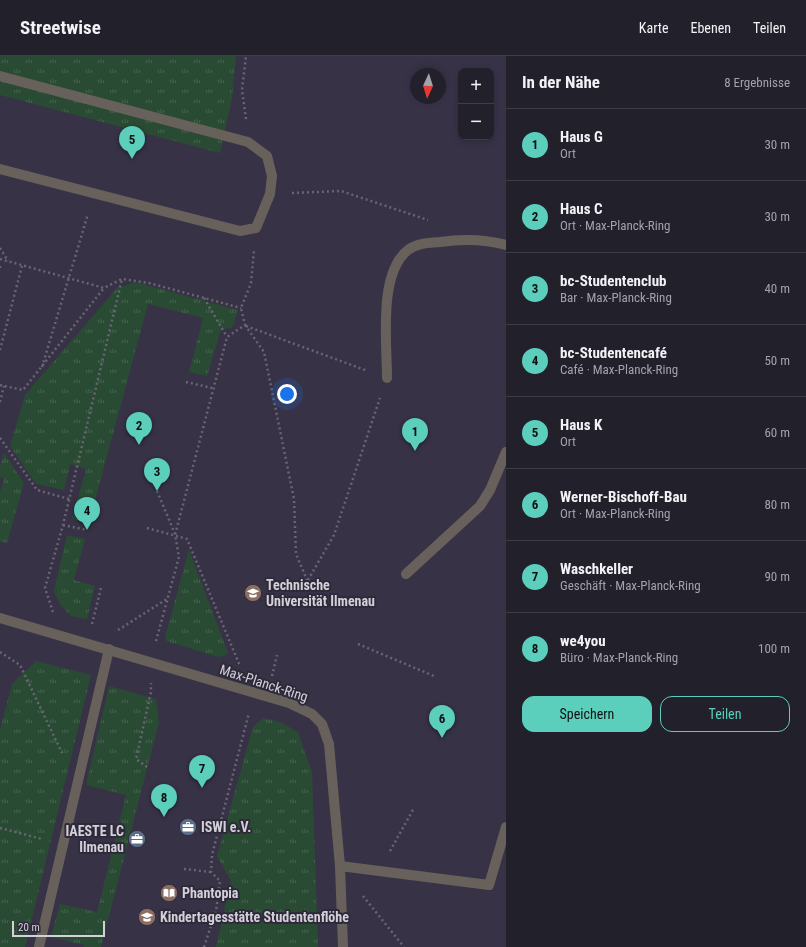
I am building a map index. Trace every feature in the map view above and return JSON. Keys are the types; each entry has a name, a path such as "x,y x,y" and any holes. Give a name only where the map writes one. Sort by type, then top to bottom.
{"street":[{"path":"0,76 248,142 267,156 272,176 270,194 256,228 240,231 0,169"},
{"path":"387,378 388,290 393,270 399,259 408,250 421,244 455,240 488,240 506,245"},
{"path":"406,574 480,506 490,490 506,452"},
{"name":"Max-Planck-Ring","path":"0,618 289,703 312,714 322,724 329,744 340,866 343,947"},
{"path":"39,947 109,649"},
{"path":"340,866 490,885 506,827"}],"path":[{"path":"246,56 242,90 248,142"},
{"path":"270,194 341,191 376,202"},
{"path":"42,367 86,220"},
{"path":"245,326 387,378 334,535 307,580 296,554 294,499 264,352 245,326 241,308 251,282 256,228"},
{"path":"0,248 8,261"},
{"path":"0,259 104,288"},
{"path":"0,350 22,266"},
{"path":"0,384 23,390 104,288 122,279 149,283 241,308"},
{"path":"45,588 63,525 122,279"},
{"path":"204,297 227,337"},
{"path":"175,535 212,388 227,337 245,326"},
{"path":"186,382 212,388"},
{"path":"0,402 4,386"},
{"path":"0,438 37,490 69,499"},
{"path":"147,767 136,760 151,692 150,661 179,557 175,535 157,491"},
{"path":"63,525 87,530"},
{"path":"147,528 187,539 239,664 254,693 212,855 211,872"},
{"path":"88,644 101,588"},
{"path":"88,644 117,631 168,598"},
{"path":"358,644 434,676"},
{"path":"0,652 20,665 77,785"},
{"path":"272,676 277,655"},
{"path":"378,871 414,808"},
{"path":"0,828 64,844"},
{"path":"340,866 404,947"},
{"path":"184,869 211,872 220,881 216,911 205,946"}],"shaded area":[{"name":"Technische Universität Ilmenau","path":"0,56 506,56 506,947 0,947"}],"green space":[{"path":"0,56 236,56 232,98 220,153 0,95"},
{"path":"135,282 238,310 232,328 221,329 207,376 189,372 203,318 148,304 89,523 72,519 86,469 70,464 64,490 36,484 10,446 25,395 116,289"},
{"path":"4,453 24,483 7,543 0,541 0,492 4,479 0,477 0,466"},
{"path":"67,535 85,539 74,580 95,586 87,619 71,616 60,604 54,591"},
{"path":"189,550 228,653 224,656 218,657 166,641 165,637"},
{"path":"36,661 91,675 25,947 0,947 0,730 12,684"},
{"path":"109,686 156,699 159,722 101,947 83,947 84,945 51,937 60,904 97,912 126,795 86,785"},
{"path":"263,718 280,722 298,732 312,773 318,947 216,947 231,881 217,856 253,727"}],"place":[{"name":"Haus K","path":"132,159"},
{"name":"Haus C","path":"139,445"},
{"name":"Haus G","path":"415,451"},
{"name":"bc-Studentenclub","path":"157,491"},
{"name":"bc-Studentencafé","path":"87,530"},
{"name":"Technische Universität Ilmenau","path":"253,593"},
{"name":"Werner-Bischoff-Bau","path":"442,738"},
{"name":"Waschkeller","path":"202,788"},
{"name":"we4you","path":"164,817"},
{"name":"ISWI e.V.","path":"188,827"},
{"name":"IAESTE LC Ilmenau","path":"137,839"},
{"name":"Phantopia","path":"169,893"},
{"name":"Kindertagesstätte Studentenflöhe","path":"147,917"}]}
